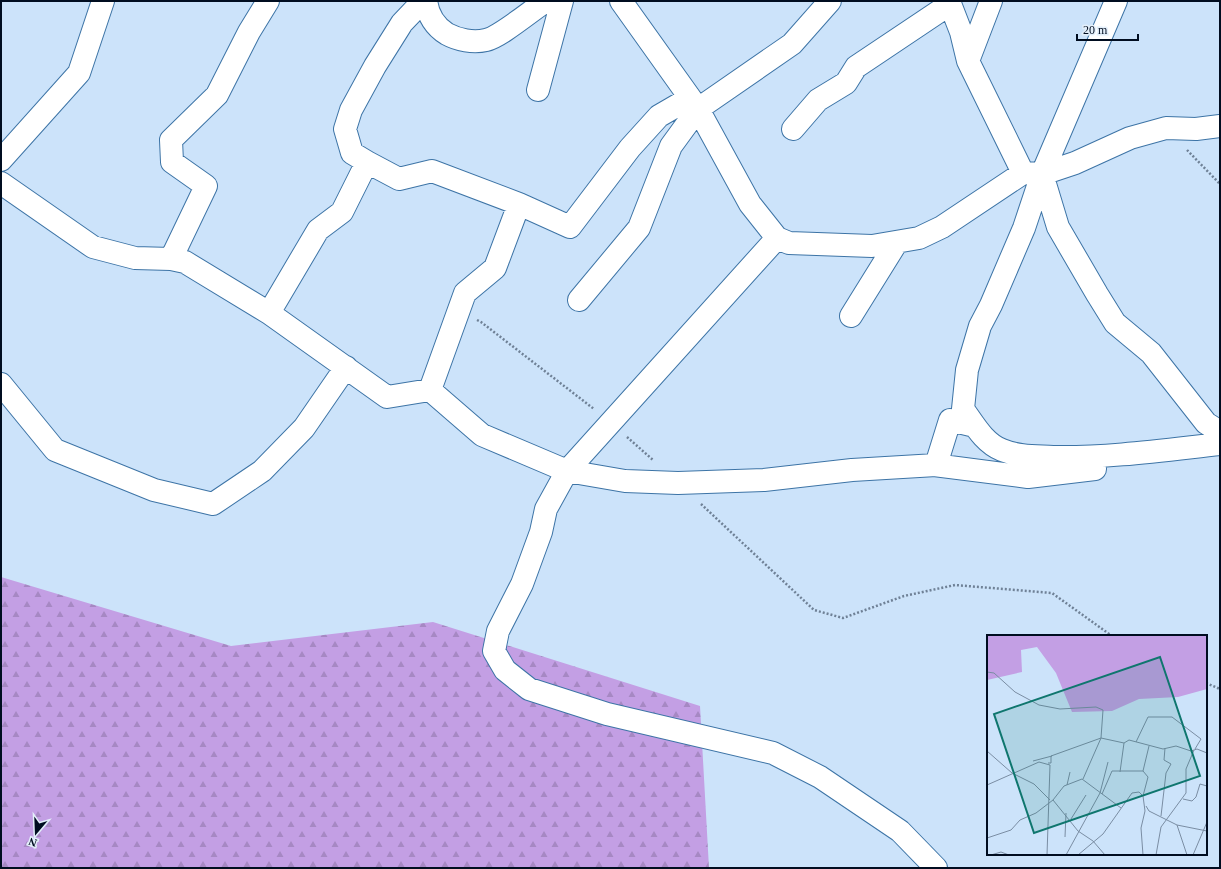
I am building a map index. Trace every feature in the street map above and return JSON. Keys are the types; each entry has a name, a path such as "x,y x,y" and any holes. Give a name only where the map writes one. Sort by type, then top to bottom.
{"street":[{"path":"1,160 79,73 103,1"},
{"path":"171,259 206,186 172,162 171,140 217,95 249,32 268,1"},
{"path":"423,1 402,23 375,66 351,110 345,129 352,153 399,179 432,171 519,204 570,227 630,148 658,116 694,104 792,44 830,1"},
{"path":"426,1 427,9 433,21 441,30 453,38 472,41 486,40 499,34 546,1"},
{"path":"538,90 562,1"},
{"path":"621,1 694,104 750,204 777,238 790,243 872,246 919,238 1032,174 1074,163 1130,138 1166,128 1196,129 1220,126"},
{"path":"968,61 991,1"},
{"path":"1116,1 1032,174 1024,228 991,305 980,326 967,370 963,409 986,439 1002,450 1026,456 1075,458 1220,444"},
{"path":"793,129 818,100 846,83 856,67 950,2 961,32 968,61 1032,174 1058,227 1097,294 1115,322 1151,353 1206,423 1220,432"},
{"path":"579,300 639,228 671,146 694,104"},
{"path":"269,313 318,230 342,212 367,162"},
{"path":"1,183 93,247 135,258 171,259 186,262 269,313 387,397 430,390"},
{"path":"430,390 465,293 495,268 519,204"},
{"path":"777,238 567,471 546,510 541,532 522,584 498,631 494,651 505,670 529,689 606,714 774,753 820,777 900,831 936,868"},
{"path":"852,316 897,242"},
{"path":"1,384 55,450 154,490 213,504 262,471 304,428 346,367"},
{"path":"430,390 482,435 567,471 625,481 678,483 764,480 852,470 934,465 1028,477 1105,468 1118,454"},
{"path":"934,465 936,465 950,420 975,426"}],"path":[{"path":"1166,128 1220,184"},
{"path":"458,312 481,322 611,423 678,483 814,610 843,618 904,596 955,585 962,585 1052,593 1111,635"},
{"path":"1207,683 1220,688"}],"green space":[{"path":"1,577 231,646 433,622 700,706 709,868 1,868"}]}
